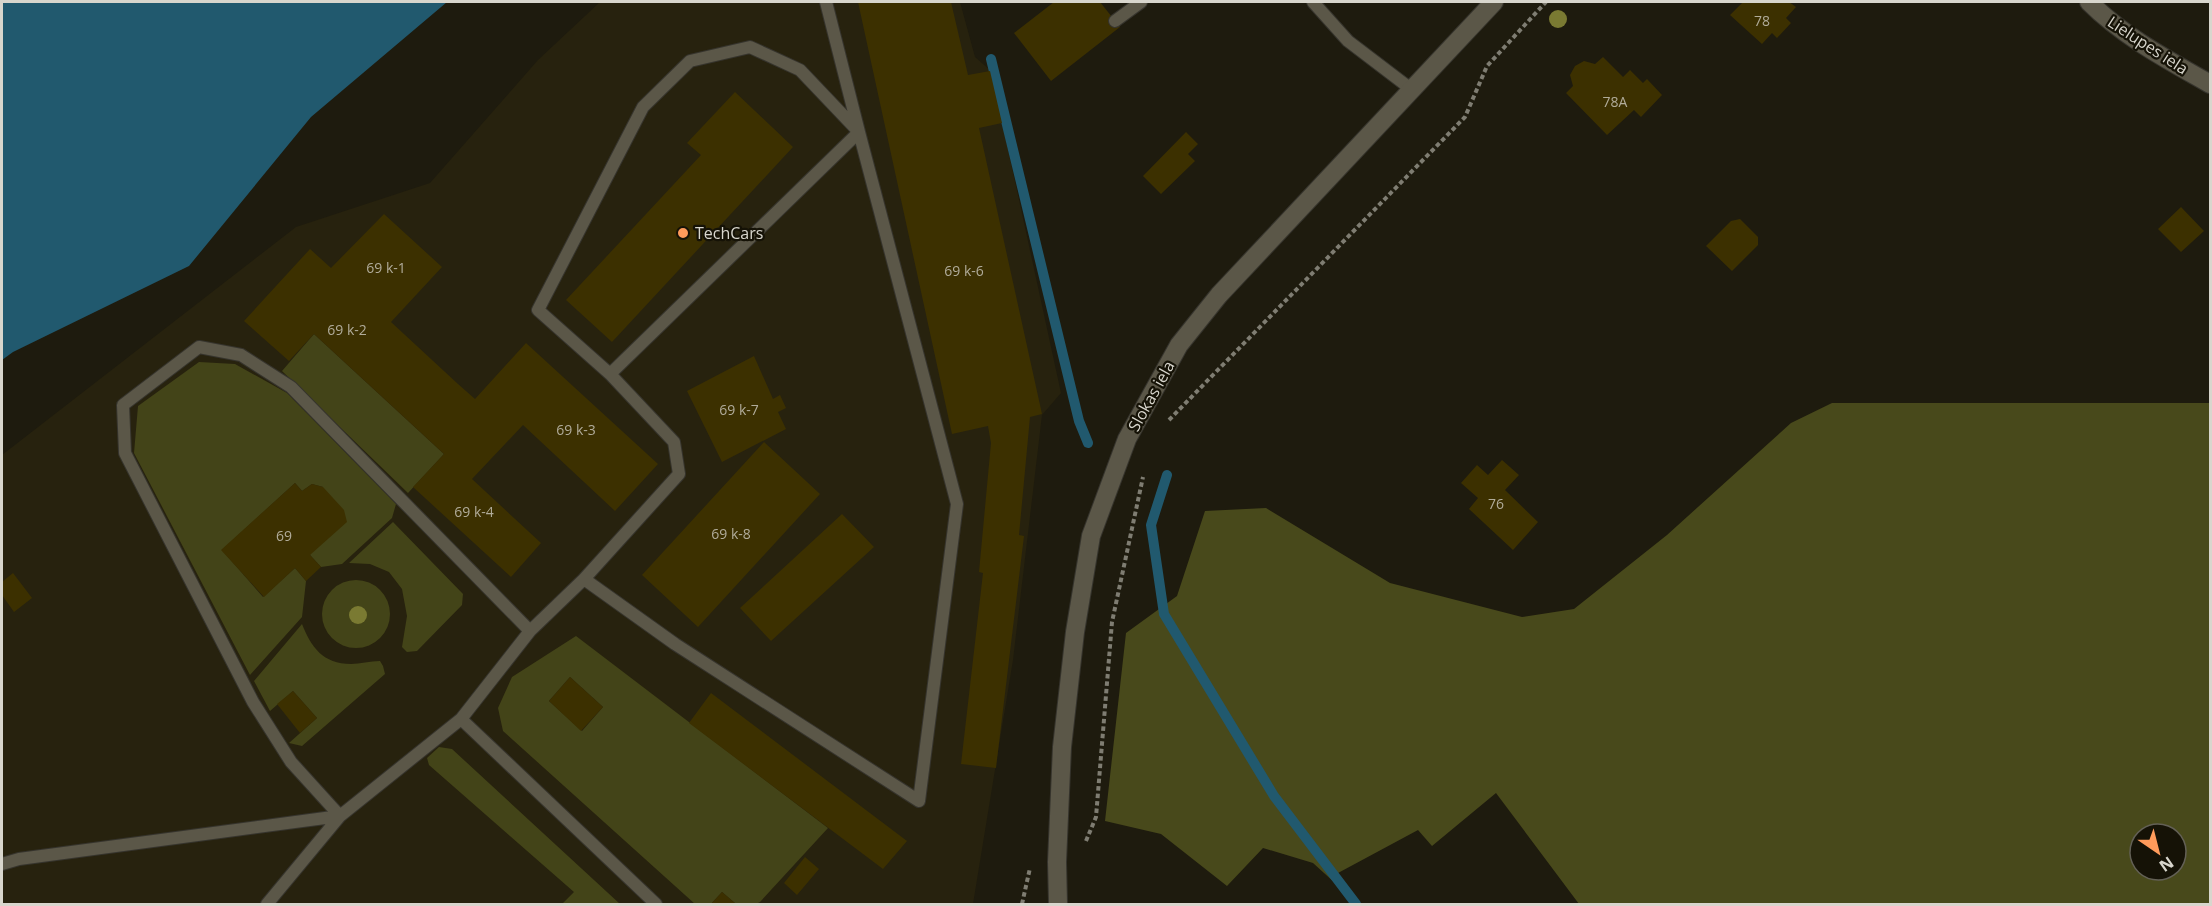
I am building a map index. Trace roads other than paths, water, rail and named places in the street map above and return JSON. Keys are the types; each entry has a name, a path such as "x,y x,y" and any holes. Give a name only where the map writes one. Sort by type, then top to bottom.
{"main road":[{"name":"Slokas iela","path":"1058,904 1057,861 1062,747 1075,632 1091,536 1127,439 1179,345 1219,295 1494,2"},
{"name":"Lielupes iela","path":"2089,2 2105,18 2154,52 2211,84"}],"lane":[{"path":"584,579 675,644 919,801 957,504 826,2"},
{"path":"1115,21 1141,2"},
{"path":"1312,2 1348,41 1411,89"},
{"path":"267,904 340,816 461,719 530,631 584,579 679,474 674,442 610,374 538,310 643,107 690,61 750,47 800,70 859,132"},
{"path":"610,374 859,132"},
{"path":"340,816 291,762 253,702 125,453 123,405 199,347 241,354 291,387 530,631"},
{"path":"461,719 656,904"},
{"path":"2,864 19,859 340,816"}],"water":[{"path":"2,2 447,2 311,117 189,266 13,352 2,360"}],"waterway":[{"path":"991,59 1079,421 1088,443"},
{"path":"1167,475 1151,525 1164,614 1274,796 1356,904"}],"place":[{"name":"TechCars","path":"683,233"}]}
